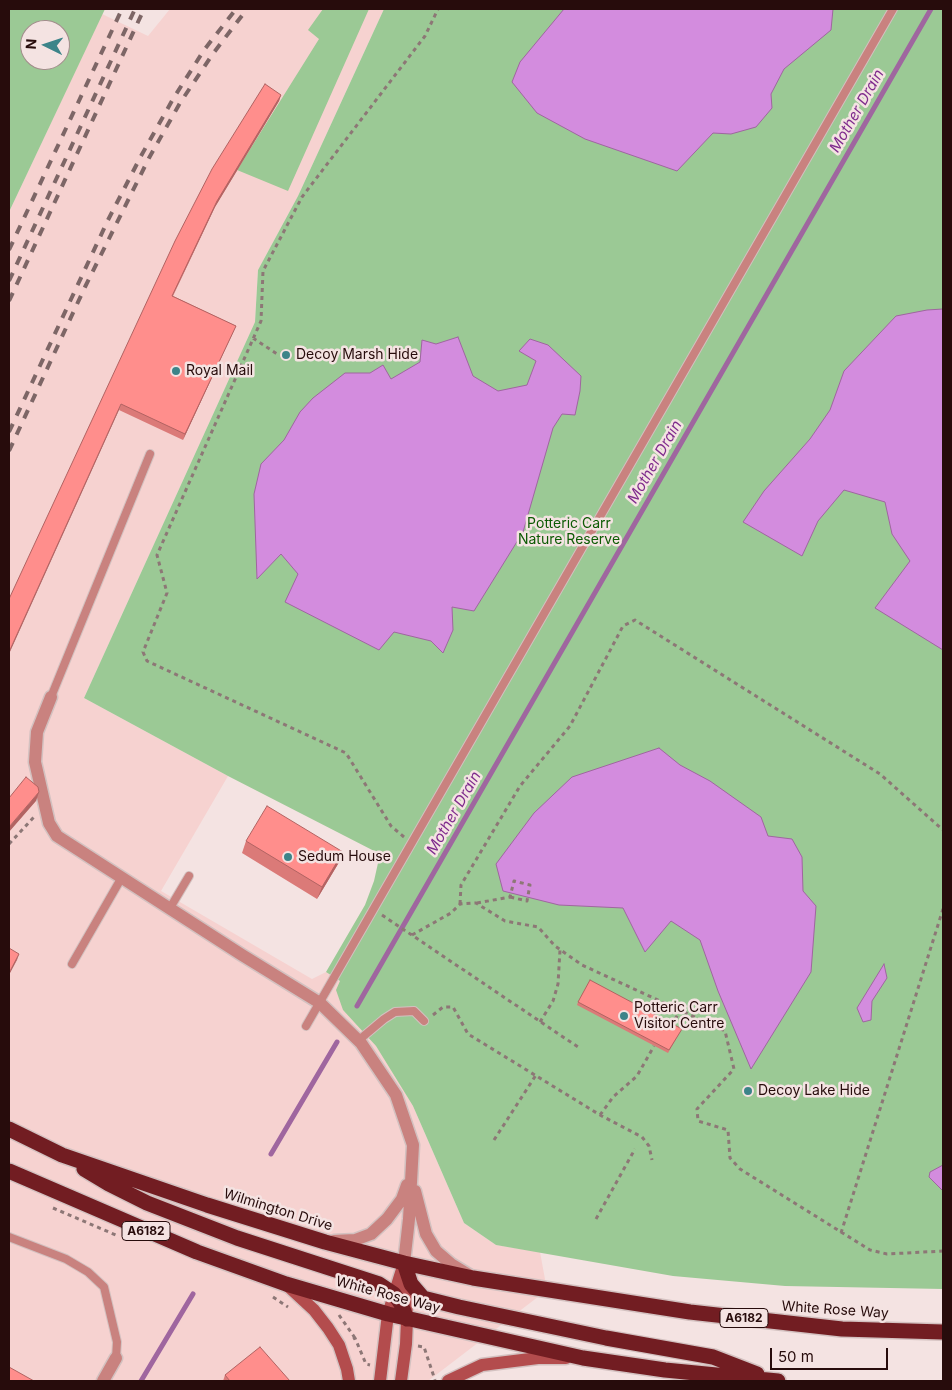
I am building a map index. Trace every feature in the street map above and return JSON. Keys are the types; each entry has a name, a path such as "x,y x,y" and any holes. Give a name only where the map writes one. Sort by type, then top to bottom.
{"highway":[{"name":"Wilmington Drive","path":"9,1129 62,1154 207,1205 325,1242 404,1263 473,1278 547,1290"},
{"path":"62,1154 109,1184 147,1203 237,1238 379,1284 394,1294 401,1304 406,1319"},
{"name":"White Rose Way","path":"9,1171 197,1252 286,1284 406,1319 583,1358 666,1370 776,1381"},
{"path":"404,1263 410,1284 423,1298 588,1334 713,1357 776,1381"},
{"name":"White Rose Way","path":"547,1290 690,1312 842,1328 943,1332"}],"street":[{"path":"51,697 37,732 35,762 49,823 58,836 320,1003 359,1040 396,1095 413,1145 404,1263 406,1344 401,1381"},
{"path":"325,1242 355,1240 371,1234 387,1219 402,1199 412,1174"},
{"path":"412,1174 426,1234 436,1251 451,1264 473,1278"},
{"path":"380,1381 388,1314 404,1263"},
{"path":"286,1284 314,1310 328,1328 339,1345 349,1381"},
{"path":"103,1381 116,1358"},
{"path":"448,1381 482,1366 538,1358 583,1358"}],"lane":[{"path":"306,1026 893,9"},
{"path":"51,697 150,454"},
{"path":"170,908 189,876"},
{"path":"72,964 122,877"},
{"path":"359,1040 384,1019 396,1012 414,1011 424,1021"},
{"path":"9,1237 66,1259 88,1272 104,1287 117,1342 116,1358"}],"path":[{"path":"412,844 391,826 346,753 147,661 143,652 167,593 157,555 261,321 263,271 302,197 425,36 438,9"},
{"path":"253,338 277,354"},
{"path":"460,904 461,885 520,786 570,726 623,626 635,620 880,774 943,830"},
{"path":"9,844 40,811 45,803"},
{"path":"412,935 451,913 460,904 510,897 527,901 530,885 514,881 510,897"},
{"path":"476,903 504,921 538,927 555,946 582,965 725,1031 734,1070 697,1109 698,1121 728,1130 730,1158 740,1169 870,1250 887,1254 943,1251"},
{"path":"841,1233 943,909"},
{"path":"394,923 578,1047"},
{"path":"540,1022 553,1001 558,984 560,950"},
{"path":"424,1021 443,1007 453,1007 468,1034 600,1115 642,1138 649,1146 652,1160"},
{"path":"671,1027 680,1011"},
{"path":"600,1115 613,1097 637,1076 654,1046"},
{"path":"494,1140 536,1075"},
{"path":"596,1219 635,1150"},
{"path":"52,1208 123,1238"},
{"path":"268,1293 290,1308"},
{"path":"338,1298 335,1310 355,1338"}],"shaded area":[{"path":"170,9 384,9 298,196 258,270 255,322 84,698 228,776 161,891 312,979 326,972 340,981 343,1010 376,1046 413,1106 464,1223 496,1245 540,1252 547,1290 428,1381 9,1381 9,212 102,14 148,36"},
{"path":"564,9 833,9 831,30 784,69 771,94 772,108 756,127 731,134 713,133 677,171 585,139 537,113 512,82 520,62"},
{"path":"943,309 943,650 875,608 910,561 892,534 885,502 844,490 818,521 802,556 743,522 764,491 810,439 830,410 844,371 896,316"},
{"path":"458,337 473,376 498,391 527,385 536,361 519,351 530,339 548,345 581,376 575,415 562,414 553,428 523,532 474,611 452,607 453,630 443,653 431,641 394,632 379,650 285,602 298,574 281,554 257,579 254,494 261,464 284,440 300,412 313,398 345,373 370,373 383,365 391,379 420,362 422,340 436,344"},
{"path":"659,748 680,765 710,781 761,817 768,836 792,839 802,857 803,891 816,906 811,972 751,1069 718,991 700,940 671,921 645,952 623,908 559,905 503,891 496,864 534,813 572,777"},
{"path":"884,964 887,978 872,1001 871,1020 863,1022 857,1008"},
{"path":"943,1165 943,1191 929,1177 930,1172"}],"green space":[{"path":"9,9 105,9 9,212"},
{"path":"323,9 369,9 288,191 237,170 319,39 308,30"},
{"name":"Potteric Carr Nature Reserve","path":"384,9 943,9 943,1289 785,1286 673,1276 496,1245 464,1223 413,1106 376,1046 343,1010 336,990 340,981 326,972 365,905 374,881 380,854 228,776 84,698 255,322 258,270 298,196"}],"building":[{"path":"265,84 281,95 217,201 172,296 236,326 185,434 121,404 9,652 9,599 175,241 212,169"},
{"path":"26,777 38,787 39,792 9,827 9,798"},
{"name":"Sedum House","path":"267,806 343,852 322,887 246,841"},
{"path":"9,948 19,954 9,973"},
{"name":"Potteric Carr Visitor Centre","path":"590,980 682,1029 669,1050 578,1002"},
{"path":"260,1347 290,1381 230,1381 225,1375"},
{"path":"9,1367 34,1381 9,1381"}],"waterway":[{"name":"Mother Drain","path":"357,1006 931,9"},
{"name":"Mother Drain","path":"271,1154 337,1042"},
{"name":"Mother Drain","path":"141,1381 193,1294"}],"railway":[{"path":"9,250 122,9"},
{"path":"9,281 135,9"},
{"path":"9,301 144,9"},
{"path":"9,432 108,220 141,156 173,99 204,50 236,9"},
{"path":"9,451 85,287 149,158 180,103 212,55 247,9"}],"place":[{"name":"Decoy Marsh Hide","path":"286,355"},
{"name":"Royal Mail","path":"176,371"},
{"name":"Sedum House","path":"288,857"},
{"name":"Potteric Carr Visitor Centre","path":"624,1016"},
{"name":"Decoy Lake Hide","path":"748,1091"}]}
